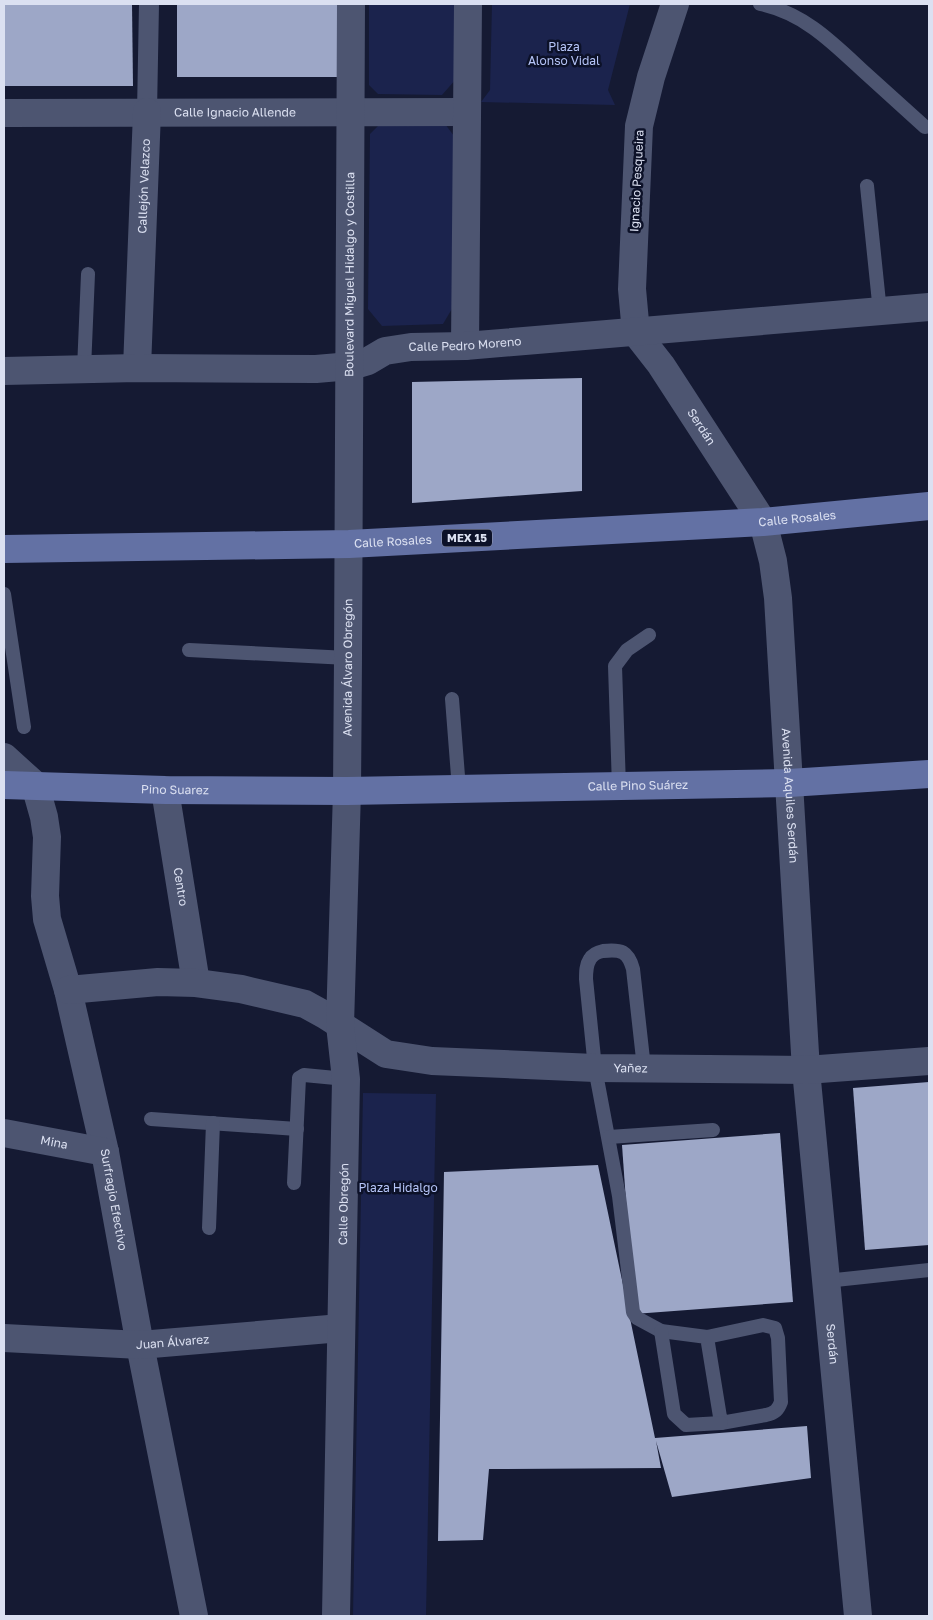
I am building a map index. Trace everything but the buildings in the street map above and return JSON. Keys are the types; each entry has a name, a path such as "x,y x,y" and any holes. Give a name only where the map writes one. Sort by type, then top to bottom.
{"main road":[{"name":"Calle Rosales","path":"4,548 348,544 763,522 929,506"},
{"name":"Calle Pino Suárez","path":"347,791 789,783 929,774"},
{"name":"Pino Suarez","path":"4,785 165,790 347,791"}],"street":[{"name":"Callejón Velazco","path":"137,368 147,112 149,4"},
{"name":"Boulevard Miguel Hidalgo y Costilla","path":"348,544 351,366 351,4"},
{"path":"465,346 468,4"},
{"name":"Ignacio Pesqueira","path":"636,333 632,289 639,126 651,77 675,4"},
{"name":"Calle Ignacio Allende","path":"4,113 467,112"},
{"name":"Calle Pedro Moreno","path":"4,371 137,368 316,369 351,366 368,361 384,351 411,347 465,346 636,333 929,307"},
{"name":"Serdán","path":"636,333 661,365 763,522"},
{"name":"Avenida Aquiles Serdán","path":"763,522 778,598 806,1070"},
{"name":"Avenida Álvaro Obregón","path":"347,791 348,544"},
{"path":"4,757 35,785"},
{"name":"Surfragio Efectivo","path":"35,785 47,837 45,896 47,919 68,990 105,1152 140,1345 194,1616"},
{"name":"Centro","path":"165,790 196,983"},
{"name":"Calle Obregón","path":"336,1616 346,1079 340,1025 347,791"},
{"name":"Yañez","path":"68,990 158,982 196,983 241,989 305,1004 326,1015 386,1054 432,1061 596,1068 806,1070 929,1061"},
{"name":"Serdán","path":"806,1070 858,1616"},
{"name":"Mina","path":"4,1132 105,1152"},
{"name":"Juan Álvarez","path":"4,1338 140,1345 341,1328"}],"lane":[{"path":"760,4 778,8 803,20 830,40 925,127"},
{"path":"867,186 880,312"},
{"path":"84,369 88,274"},
{"path":"4,594 24,727"},
{"path":"619,787 615,666 626,650 649,635"},
{"path":"189,650 348,658"},
{"path":"452,699 459,789"},
{"path":"644,1068 633,969 630,960 624,953 616,950 597,952 587,966 586,979 596,1068 619,1196 633,1312 637,1318 661,1331 706,1337 763,1324 774,1328 778,1338 781,1402 778,1409 773,1414 721,1423 686,1425 674,1414 661,1331"},
{"path":"294,1183 299,1078 304,1075 346,1079"},
{"path":"151,1119 297,1129"},
{"path":"209,1228 213,1123"},
{"path":"609,1137 713,1130"},
{"path":"826,1280 929,1270"},
{"path":"706,1337 721,1423"}],"green space":[{"path":"369,4 456,4 456,79 442,95 378,94 369,85"},
{"name":"Plaza Alonso Vidal","path":"492,4 630,4 608,90 615,105 481,102 490,90"},
{"path":"445,124 454,136 453,307 443,324 382,326 368,309 370,134 379,125"},
{"name":"Plaza Hidalgo","path":"363,1093 436,1094 426,1616 353,1616"}]}
